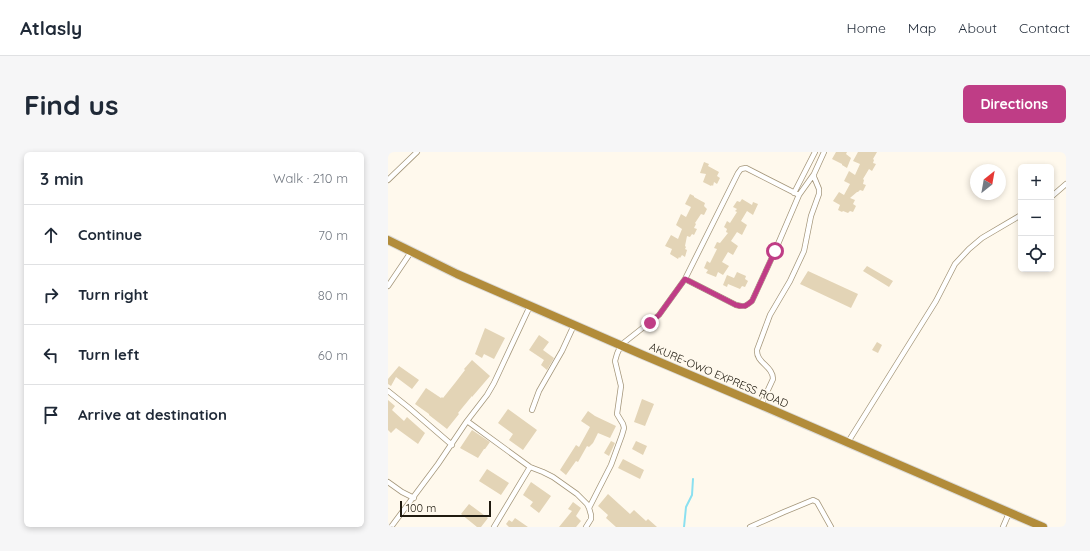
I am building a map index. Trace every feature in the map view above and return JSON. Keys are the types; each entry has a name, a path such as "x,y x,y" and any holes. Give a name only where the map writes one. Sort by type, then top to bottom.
{"highway":[{"name":"AKURE-OWO EXPRESS ROAD","path":"388,240 530,306 1043,527"}],"street":[{"path":"388,180 417,152"},
{"path":"685,279 736,305 747,305 752,301 775,251 796,194 815,152"},
{"path":"796,194 814,174 824,152"},
{"path":"589,508 611,465 624,428 624,424 617,414 621,386 615,361 621,345 659,315 685,279 741,169 746,168 796,194"},
{"path":"761,405 773,379 773,375 758,358 757,350 770,314 790,281 804,251 811,216 819,194 819,189 814,174"},
{"path":"1054,194 1066,184"},
{"path":"848,442 936,301 955,264 982,238 1018,217"},
{"path":"388,286 411,252"},
{"path":"391,527 414,498 452,445 467,421 487,395 530,306"},
{"path":"532,410 539,390 562,351 574,325"},
{"path":"388,391 452,445"},
{"path":"467,421 530,467 553,477 577,494 587,504 591,515 591,520 586,527"},
{"path":"494,527 530,467"},
{"path":"388,482 414,498"},
{"path":"750,527 814,500 818,502 831,527"},
{"path":"1003,527 1009,513"}],"building":[{"path":"836,152 847,152 846,154 851,158 847,168 832,159"},
{"path":"858,152 877,152 873,159 873,163 876,164 872,171 869,169 863,179 863,184 866,185 863,191 860,190 850,198 855,200 853,204 856,206 853,212 842,212 838,210 840,205 833,201 839,192 844,195 850,184 844,181 849,171 855,175 860,164 853,161"},
{"path":"704,162 719,172 717,176 720,178 717,184 714,182 713,186 703,182 706,174 700,173"},
{"path":"690,194 705,203 704,206 707,209 704,215 701,214 695,223 694,228 697,229 694,235 692,234 690,237 687,236 685,249 687,250 685,257 682,255 678,259 670,254 672,249 665,246 671,235 678,239 682,229 676,225 681,214 686,217 691,207 685,204"},
{"path":"742,199 752,205 753,202 758,204 753,215 747,211 741,221 747,225 742,235 737,232 731,241 738,246 733,255 728,252 722,262 729,266 723,275 718,272 716,277 706,273 708,270 704,268 707,261 710,263 717,249 714,248 717,242 720,243 728,233 726,232 727,229 724,227 727,221 730,223 737,212 735,211 737,209 733,207 737,201 740,202"},
{"path":"867,266 893,281 889,287 863,271"},
{"path":"808,271 858,294 851,308 800,284"},
{"path":"737,272 746,276 745,279 748,281 745,287 742,286 740,289 728,284 727,287 723,285 727,275 734,278"},
{"path":"485,328 505,338 494,359 484,354 482,358 475,354"},
{"path":"539,335 549,342 543,350 554,358 547,370 541,365 544,360 529,350"},
{"path":"877,342 882,345 878,353 872,350"},
{"path":"472,360 490,376 458,413 459,414 447,429 415,404 426,388 443,398"},
{"path":"399,366 419,380 412,389 396,377 391,386 388,384 388,379"},
{"path":"642,399 654,404 645,426 634,422"},
{"path":"388,400 395,406 392,410 404,421 407,417 425,433 418,444 396,428 391,433 388,430"},
{"path":"508,409 537,430 523,450 509,440 513,434 498,423"},
{"path":"588,411 616,426 610,438 598,433 593,443 589,447 587,446 578,462 576,461 566,475 560,470 576,445 579,447 590,427 581,421"},
{"path":"472,430 490,442 478,458 460,448"},
{"path":"611,441 615,443 609,456 604,453"},
{"path":"636,441 647,446 643,455 632,449"},
{"path":"623,459 644,470 640,479 618,468"},
{"path":"487,469 509,483 501,495 479,481"},
{"path":"531,482 551,496 539,513 530,506 533,502 523,495"},
{"path":"608,494 630,514 634,510 646,521 648,519 657,527 616,527 606,518 608,515 598,506"},
{"path":"573,502 581,508 576,516 581,521 576,527 559,527 572,511 568,509"},
{"path":"469,504 488,518 481,527 477,527 461,514"},
{"path":"515,518 528,527 509,527 506,524 509,520 512,522"}],"waterway":[{"path":"684,527 686,507 692,495 693,479"}],"route":[{"path":"650,323 659,315 685,279 736,305 747,305 752,301 775,251"}]}
